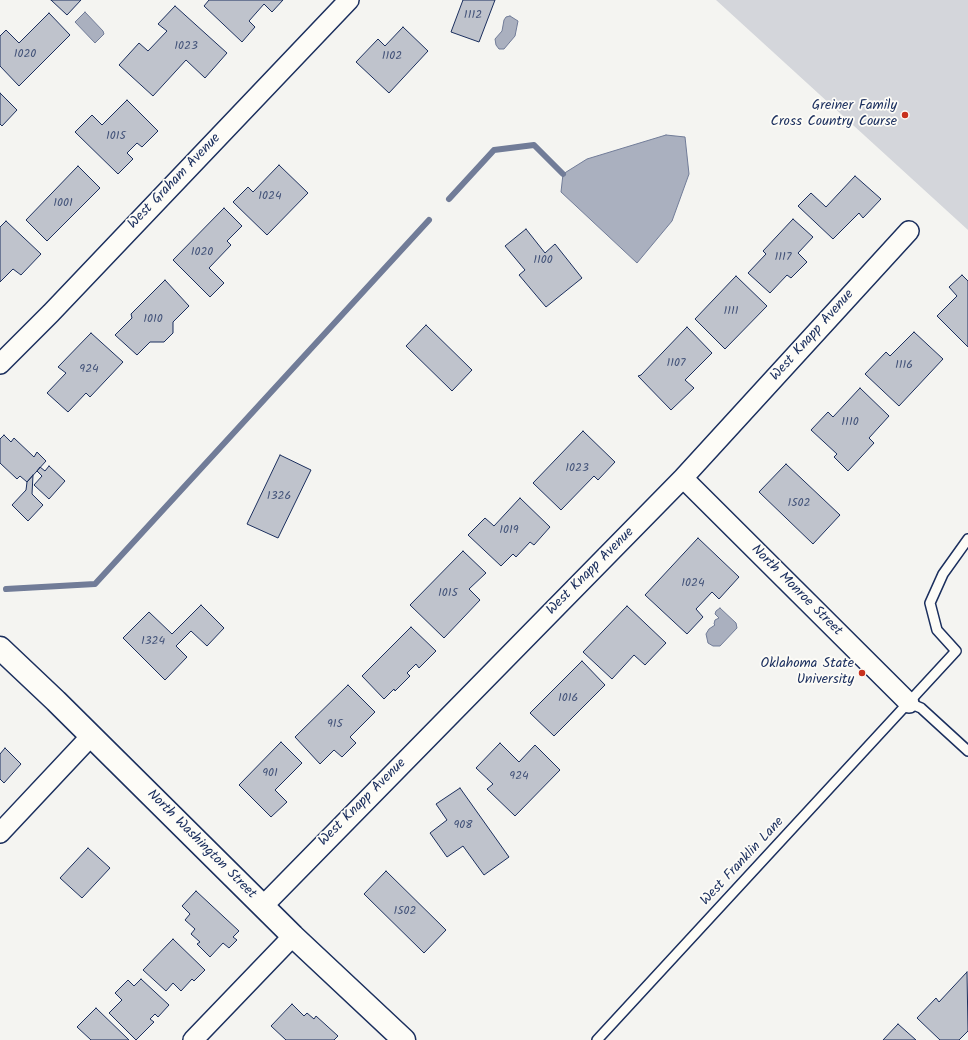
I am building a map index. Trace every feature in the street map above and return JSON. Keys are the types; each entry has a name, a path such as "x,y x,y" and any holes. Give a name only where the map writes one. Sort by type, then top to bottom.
{"main road":[{"name":"North Washington Street","path":"0,648 293,936 404,1040"}],"street":[{"name":"West Graham Avenue","path":"0,364 51,313 349,0"},
{"name":"West Knapp Avenue","path":"263,906 683,478 909,231"},
{"name":"North Monroe Street","path":"683,478 909,703"},
{"path":"0,833 91,736"},
{"path":"192,1040 293,936"}],"lane":[{"name":"West Franklin Lane","path":"597,1040 956,651 937,630 930,603 943,574 968,539"},
{"path":"909,703 921,708 968,751"}],"shaded area":[{"name":"Greiner Family Cross Country Course","path":"716,0 968,0 968,230"}],"water":[{"path":"85,12 103,31 104,34 95,43 75,22"},
{"path":"510,16 518,21 515,36 504,49 499,49 496,45 495,39 502,31 504,20 506,17"},
{"path":"666,135 685,137 689,174 672,221 637,263 561,192 563,174 587,159"},
{"path":"720,608 736,623 737,628 720,646 713,646 708,643 706,634 709,629 715,625 715,620 719,618 715,614"}],"building":[{"path":"51,0 81,0 67,15"},
{"path":"209,0 283,0 272,12 264,4 249,21 255,27 242,42 204,6"},
{"path":"463,0 495,0 479,42 451,32"},
{"path":"175,6 227,53 205,78 186,60 153,96 119,65 139,43 148,51 167,31 158,24"},
{"path":"49,13 70,35 19,86 0,66 0,36 6,30 19,43"},
{"path":"403,27 428,51 389,93 356,62 378,39 385,46"},
{"path":"0,93 17,110 2,126 0,124"},
{"path":"127,100 158,131 142,147 137,143 127,153 133,159 118,174 75,132 92,115 102,125"},
{"path":"279,165 308,193 267,235 233,202 248,187 253,192"},
{"path":"78,166 100,188 47,241 26,220"},
{"path":"855,176 881,199 863,218 859,213 833,239 798,206 811,193 826,207"},
{"path":"224,208 242,226 227,241 231,245 209,268 224,283 210,297 173,260"},
{"path":"793,219 813,237 798,253 807,262 791,278 787,275 770,293 748,273 766,254 763,251"},
{"path":"6,221 41,254 21,275 13,269 0,282 0,227"},
{"path":"526,229 545,253 555,244 582,278 546,307 519,275 525,270 505,246"},
{"path":"962,275 968,281 968,347 937,316 957,296 949,287"},
{"path":"736,276 767,306 725,349 695,319"},
{"path":"165,280 189,306 173,322 173,333 164,342 150,342 137,355 115,335 132,318 131,314"},
{"path":"426,325 472,370 452,391 406,346"},
{"path":"687,327 712,353 685,380 694,388 671,410 638,376 641,375"},
{"path":"914,332 943,359 899,406 865,374 886,352 890,356"},
{"path":"91,333 123,362 90,397 86,393 68,412 47,393 66,373 58,367"},
{"path":"860,388 889,416 869,438 874,443 848,471 834,457 837,454 811,430 828,412 833,417"},
{"path":"583,431 615,462 598,480 594,476 561,510 533,483"},
{"path":"4,435 11,442 14,438 34,457 37,452 46,461 27,482 20,476 17,479 0,463 0,439"},
{"path":"280,455 311,470 278,538 247,524"},
{"path":"786,464 840,515 813,544 759,492"},
{"path":"49,466 65,481 49,499 34,485 42,476 37,471 40,467 45,471"},
{"path":"33,475 32,494 43,505 28,521 12,505 26,490 27,482"},
{"path":"520,498 550,527 534,545 530,542 516,557 513,554 501,566 468,535 485,518 494,526"},
{"path":"698,538 739,577 719,599 712,592 696,609 703,617 687,634 645,595"},
{"path":"463,551 486,573 469,589 480,600 444,638 410,605"},
{"path":"201,605 224,628 207,646 191,631 176,646 187,657 165,680 123,638 149,612 172,634"},
{"path":"627,606 666,643 645,665 634,655 612,679 583,652"},
{"path":"411,627 436,651 419,668 416,664 407,673 410,676 395,691 394,689 384,699 362,676"},
{"path":"582,661 605,685 554,736 530,713"},
{"path":"348,685 375,712 350,737 356,743 342,757 334,750 320,764 295,737"},
{"path":"281,742 302,763 275,790 287,802 271,817 239,785"},
{"path":"500,743 519,762 535,745 560,770 515,816 487,789 493,784 476,768"},
{"path":"5,748 21,764 4,783 0,779 0,754"},
{"path":"460,788 509,857 484,875 463,846 447,857 430,833 447,820 436,804"},
{"path":"88,848 110,868 82,898 60,878"},
{"path":"386,871 446,930 424,953 364,894"},
{"path":"196,891 239,931 233,937 237,940 229,948 223,943 210,957 197,944 200,942 191,934 195,929 185,920 190,914 182,906"},
{"path":"173,939 205,970 194,981 192,979 181,991 173,983 166,991 143,970"},
{"path":"967,972 968,1031 959,1040 940,1040 917,1018 936,998 939,1002"},
{"path":"141,979 169,1005 158,1017 155,1014 150,1019 154,1022 136,1040 109,1013 122,1000 115,993 128,980 134,986"},
{"path":"292,1004 304,1016 307,1013 314,1019 316,1016 338,1036 334,1040 286,1040 271,1026"},
{"path":"96,1008 129,1040 91,1040 77,1027"},
{"path":"898,1024 916,1040 883,1040"}],"waterway":[{"path":"449,199 494,150 534,145 563,174"},
{"path":"6,589 95,584 429,220"}],"place":[{"name":"Greiner Family Cross Country Course","path":"905,115"},
{"name":"Oklahoma State University","path":"862,673"}]}
